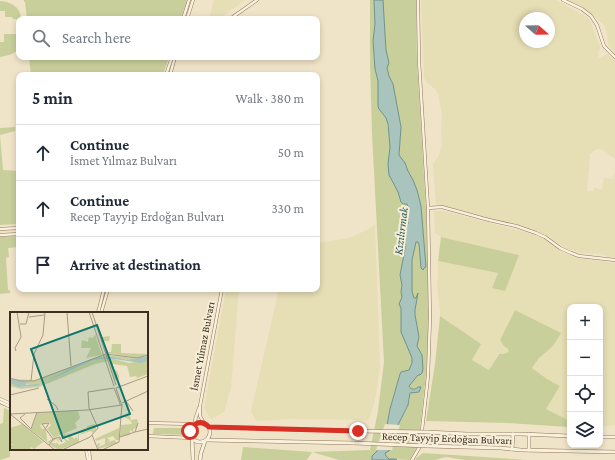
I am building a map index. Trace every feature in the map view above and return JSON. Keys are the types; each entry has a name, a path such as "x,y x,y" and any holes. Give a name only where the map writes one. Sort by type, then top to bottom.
{"street":[{"path":"184,16 189,0"},
{"path":"188,16 193,0"},
{"path":"234,16 257,0"},
{"path":"412,460 419,448 428,376 430,317 428,208 419,61 418,0"},
{"path":"563,0 582,9 591,16 597,25 604,46 615,57"},
{"path":"167,72 171,60"},
{"path":"171,72 174,60"},
{"path":"428,208 442,207 526,230 545,237 566,251 579,256 615,260"},
{"path":"0,229 16,228"},
{"path":"0,235 16,234"},
{"path":"98,312 103,292"},
{"path":"101,312 107,292"},
{"name":"İsmet Yılmaz Bulvarı","path":"193,460 192,438 190,431 200,406 221,292"},
{"path":"0,399 10,404"},
{"path":"0,402 10,405"},
{"name":"İsmet Yılmaz Bulvarı","path":"200,406 200,416 204,423"},
{"path":"148,423 204,423 209,427 210,434 206,440 200,460"},
{"name":"Recep Tayyip Erdoğan Bulvarı","path":"209,427 567,436"},
{"path":"512,449 513,434"},
{"path":"528,450 529,434"},
{"path":"148,436 192,438 198,442 206,440"},
{"path":"603,436 615,437"},
{"name":"Recep Tayyip Erdoğan Bulvarı","path":"206,440 354,443 615,452"},
{"path":"86,450 89,460"}],"shaded area":[{"path":"214,0 245,0 223,16 210,15"},
{"path":"421,0 556,0 587,17 591,23 600,48 598,53 599,58 607,54 615,60 615,159 599,149 590,154 587,191 593,191 594,188 602,190 604,178 613,179 615,172 615,258 601,254 581,253 567,249 548,236 530,229 436,204 433,164 438,157 442,146 442,115 438,94 435,89 427,83 424,78"},
{"path":"567,0 615,0 615,53 608,45 607,32 604,25 588,11"},
{"path":"434,211 443,211 528,233 545,239 564,253 577,258 615,263 615,425 603,427 603,304 567,304 567,420 546,409 560,386 532,368 539,358 553,346 539,323 515,310 500,340 510,353 498,354 489,370 472,360 481,344 440,316 437,286 438,261 498,273 519,255 441,237 435,233"},
{"path":"375,224 380,367 376,396 370,417 368,420 290,419 256,421 251,411 278,292 320,292 320,243 349,238 369,229"},
{"path":"225,292 239,292 231,388 224,412 211,419 204,408"}],"green space":[{"path":"24,0 187,0 182,16 27,16"},
{"path":"370,0 374,0 375,24 373,41 375,69 378,81 378,106 387,120 390,147 388,169 391,180 398,192 401,202 407,204 409,209 407,213 408,223 405,234 405,249 400,275 402,297 400,301 401,332 412,358 412,363 409,370 400,374 384,435 376,452 372,456 372,460 339,460 312,452 370,450 378,411 384,362 372,134 370,62"},
{"path":"383,0 416,0 417,61 426,208 429,317 426,375 419,438 417,447 410,460 389,459 385,453 390,447 398,425 407,408 410,393 417,389 412,389 409,386 418,375 420,375 423,364 421,353 417,346 419,337 415,310 418,294 416,298 414,298 412,291 412,260 416,242 419,242 421,268 426,267 421,206 413,180 405,163 399,155 401,127 393,84 387,68 389,63 386,50"},
{"path":"0,1 15,6 21,16 16,16 16,19 13,19 12,17 5,17 5,11 0,11"},
{"path":"4,34 16,34 16,51 0,57 0,42 4,42"},
{"path":"29,60 168,60 164,72 31,72"},
{"path":"15,127 15,131 0,135 0,128"},
{"path":"0,135 3,170 16,171 16,224 0,225"},
{"path":"16,236 16,247 8,248 9,257 6,258 8,290 10,290 10,293 0,294 0,237"},
{"path":"441,237 519,255 505,291 492,288 498,273 438,261"},
{"path":"515,310 561,333 553,346 539,358 532,368 560,386 546,409 567,420 567,427 507,423 426,421 435,364 440,316 481,344 472,360 489,370 499,354 509,352 500,340"},
{"path":"4,408 10,411 10,457 0,460 0,424 3,423"},
{"path":"189,427 189,435 153,434 154,428"},
{"path":"243,447 312,452 307,460 241,460"},
{"path":"423,453 527,460 465,460 446,457 435,460 415,460"}],"water":[{"name":"Kızılırmak","path":"374,0 383,0 386,50 389,63 387,68 393,84 401,127 399,155 405,163 413,180 421,206 426,267 423,270 421,268 419,244 416,242 412,260 412,291 414,298 416,298 418,293 415,310 419,337 417,346 422,355 423,369 422,373 418,375 409,386 413,389 421,387 419,392 410,393 408,405 398,425 389,451 385,453 389,459 397,460 372,460 372,456 377,451 387,425 400,374 401,372 409,370 412,363 412,358 401,332 401,308 399,304 402,297 400,275 405,249 405,234 408,223 407,213 409,209 407,204 403,204 401,202 398,192 389,175 388,164 390,147 388,124 378,106 378,81 375,69 373,41 375,24"}],"pier":[{"path":"385,424 400,425 392,450 376,450"}],"route":[{"path":"190,431 194,425 200,422 209,427 358,431"}]}
